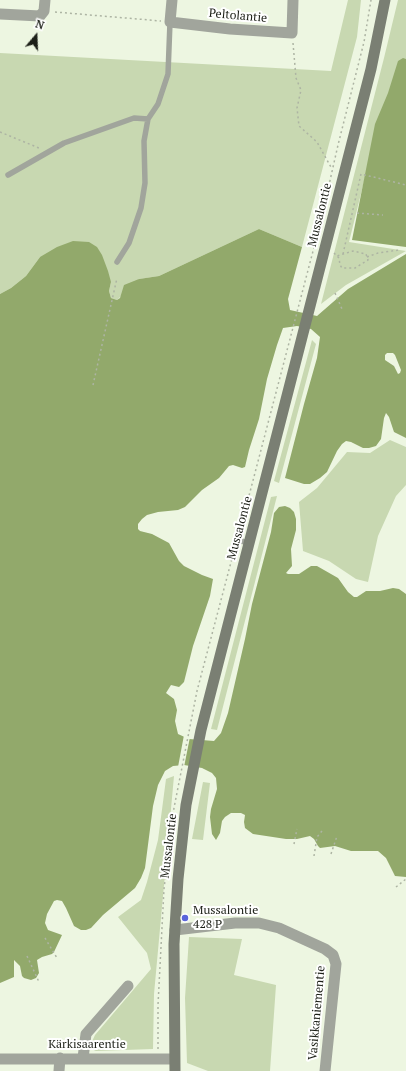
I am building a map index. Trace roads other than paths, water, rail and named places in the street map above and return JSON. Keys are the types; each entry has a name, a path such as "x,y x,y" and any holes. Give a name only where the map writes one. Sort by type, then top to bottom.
{"main road":[{"name":"Mussalontie","path":"175,1071 174,930 181,843 191,780 201,730 371,69 385,0"}],"street":[{"path":"170,22 172,0"},
{"name":"Peltolantie","path":"170,22 230,29 292,33 294,0"},
{"path":"0,14 40,16 45,6"},
{"name":"Vasikkaniementie","path":"174,930 188,930 235,923 259,923 279,928 326,949 333,955 336,964 325,1071"},
{"path":"83,1058 86,1034 128,986"},
{"path":"59,1071 60,1058"},
{"name":"Kärkisaarentie","path":"0,1059 174,1059"}],"lane":[{"path":"117,262 129,243 141,208 145,183 144,141 148,119 158,104 168,74 170,22"},
{"path":"8,175 64,143 134,118 148,119"},
{"path":"237,540 249,543"}],"place":[{"name":"Mussalontie 428 P","path":"185,918"}]}
